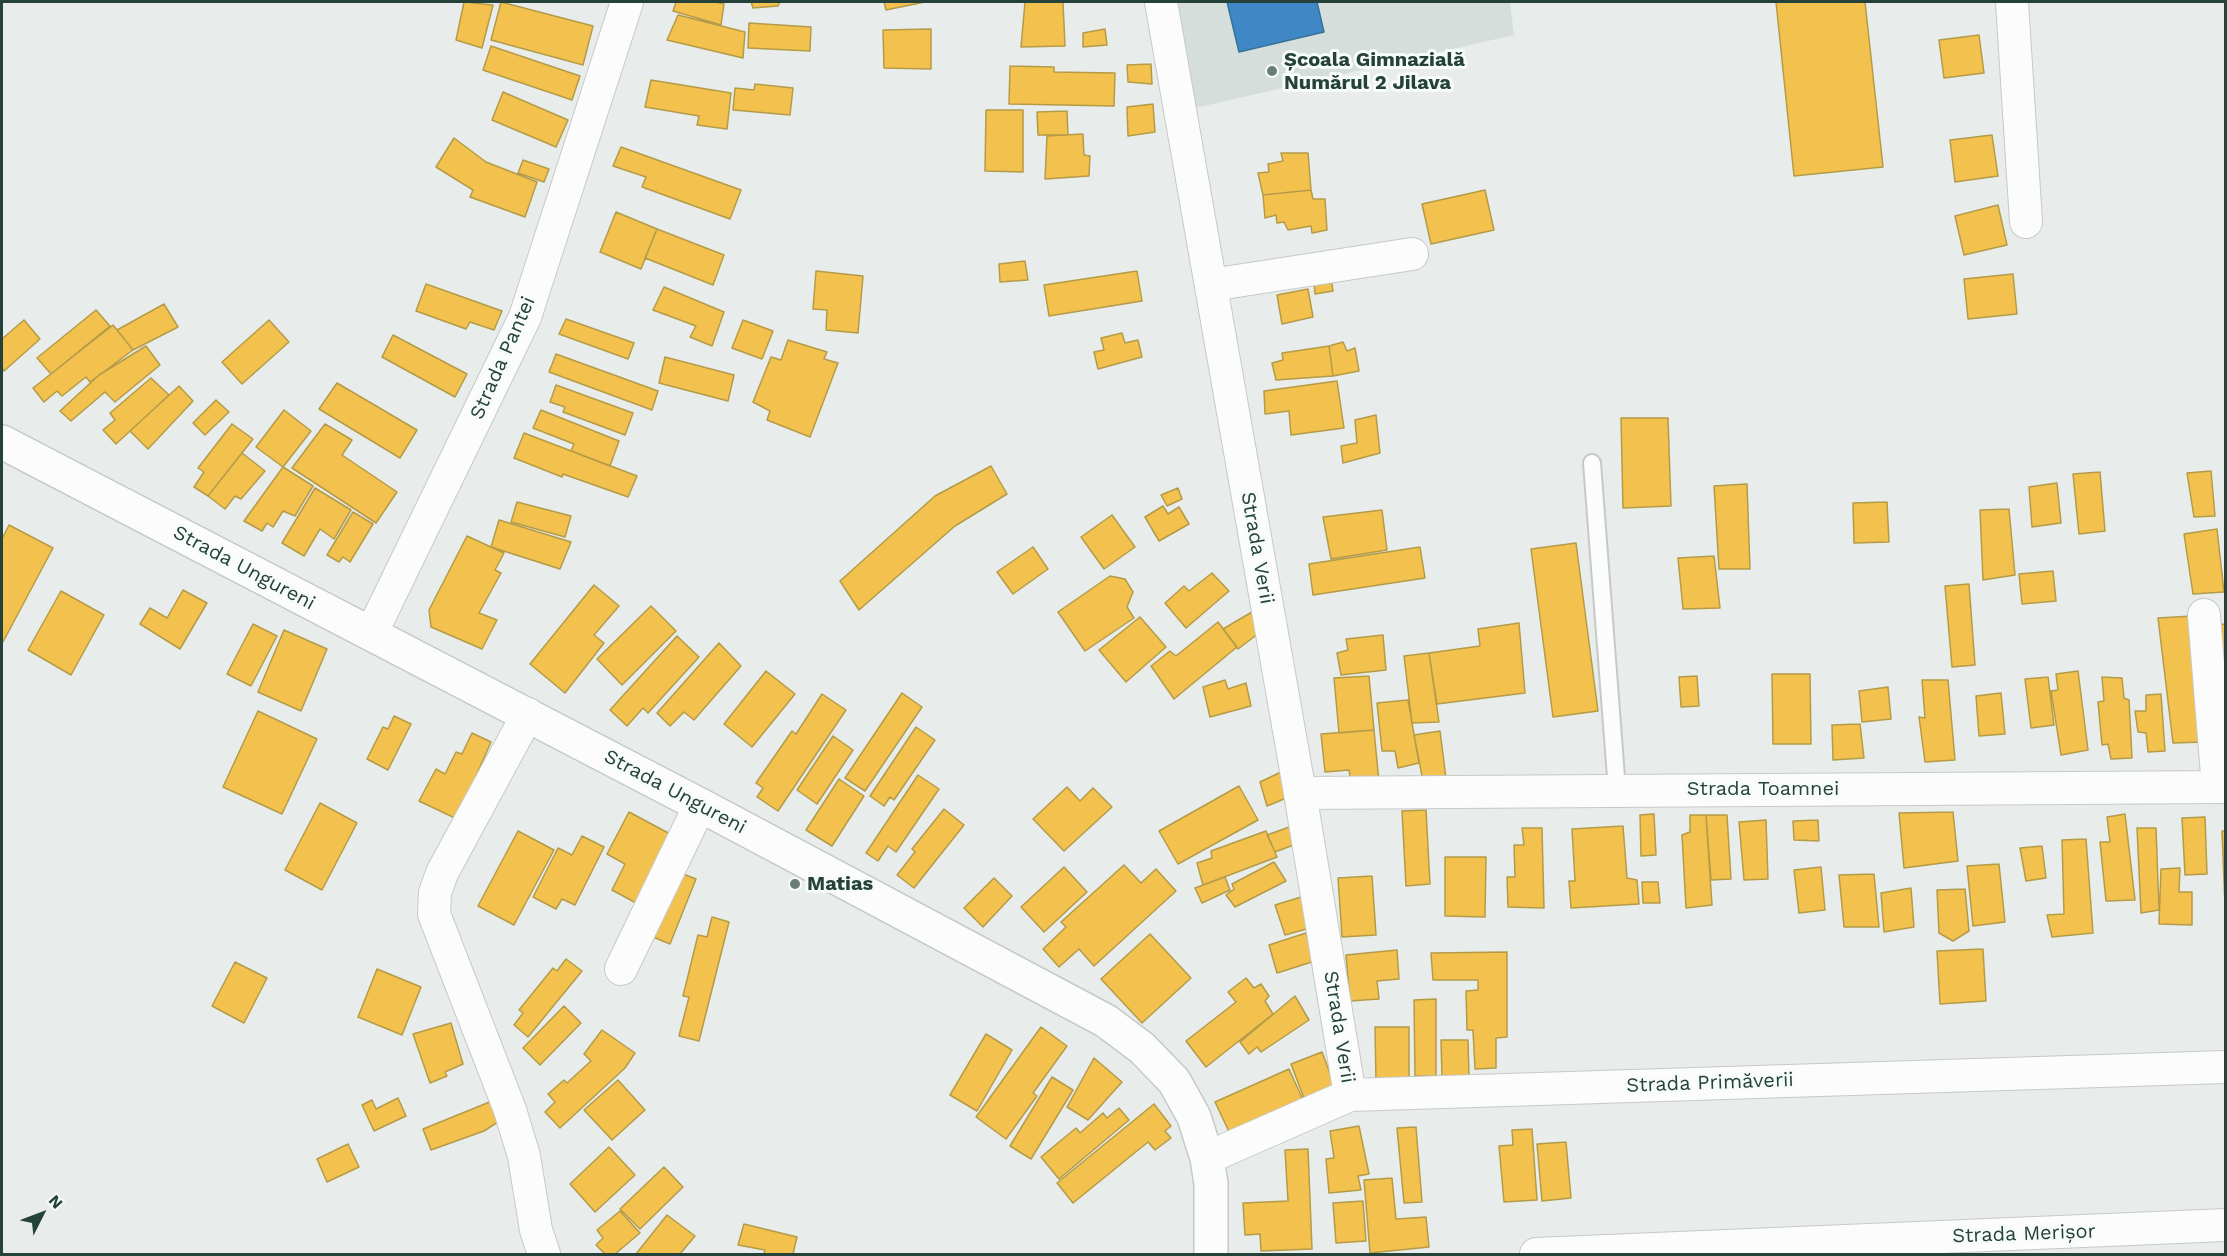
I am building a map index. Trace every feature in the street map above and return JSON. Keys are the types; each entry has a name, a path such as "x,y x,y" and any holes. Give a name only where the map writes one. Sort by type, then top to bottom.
{"main road":[{"name":"Strada Ungureni","path":"2,441 528,714 1106,1021 1142,1048 1174,1081 1194,1117 1207,1158 1211,1184 1211,1254"}],"street":[{"name":"Strada Pantei","path":"371,634 525,317 627,2"},
{"name":"Strada Verii","path":"1161,2 1300,793 1350,1095"},
{"path":"2012,2 2026,222"},
{"path":"1211,285 1412,254"},
{"path":"2204,615 2222,787"},
{"path":"528,714 442,873 435,893 434,914 510,1110 524,1155 536,1230 544,1254"},
{"name":"Strada Toamnei","path":"1300,793 2222,787"},
{"path":"621,969 700,805"},
{"name":"Strada Primăverii","path":"1207,1158 1350,1095 2226,1067"},
{"name":"Strada Merișor","path":"1536,1254 2226,1226"}],"lane":[{"path":"1592,463 1617,790"}],"shaded area":[{"name":"Școala Gimnazială Numărul 2 Jilava","path":"1175,2 1510,2 1514,35 1195,108"}],"building: Homes":[{"path":"464,2 493,5 482,48 456,40"},
{"path":"501,2 593,26 583,65 491,40"},
{"path":"676,2 724,4 721,25 673,11"},
{"path":"751,2 780,2 778,6 753,8"},
{"path":"884,2 925,2 886,10"},
{"path":"1025,2 1063,2 1065,46 1021,47"},
{"path":"1776,2 1865,2 1883,167 1794,176"},
{"path":"678,15 745,32 743,58 667,40"},
{"path":"749,23 811,27 810,51 748,48"},
{"path":"931,29 931,69 884,68 883,30"},
{"path":"1105,29 1107,45 1083,47 1083,33"},
{"path":"1979,35 1984,73 1944,78 1939,40"},
{"path":"491,46 580,76 572,100 483,70"},
{"path":"1151,64 1152,84 1128,82 1127,65"},
{"path":"1010,66 1054,67 1054,72 1115,73 1114,106 1009,104"},
{"path":"651,80 731,93 727,129 697,125 699,116 645,107"},
{"path":"755,84 793,88 790,115 733,110 735,88 754,90"},
{"path":"503,92 568,120 556,147 492,120"},
{"path":"1153,104 1155,132 1128,136 1127,107"},
{"path":"986,110 1023,110 1023,172 985,171"},
{"path":"1067,111 1068,135 1038,135 1037,112"},
{"path":"1083,134 1084,155 1090,156 1089,176 1045,179 1047,136"},
{"path":"1992,135 1998,176 1955,182 1950,140"},
{"path":"454,138 486,162 537,182 525,217 470,197 473,190 436,167"},
{"path":"621,147 741,190 730,219 642,187 646,177 613,166"},
{"path":"1281,153 1308,153 1311,190 1263,195 1258,173 1269,172 1268,164 1283,161"},
{"path":"523,160 549,169 544,182 518,173"},
{"path":"1311,190 1313,199 1325,199 1327,230 1312,233 1311,226 1288,230 1284,222 1277,223 1276,215 1265,218 1263,195"},
{"path":"1485,190 1494,230 1431,244 1422,204"},
{"path":"1998,205 2007,245 1964,255 1955,216"},
{"path":"616,212 657,229 641,269 600,252"},
{"path":"657,229 724,255 713,285 645,258"},
{"path":"1025,261 1028,280 1000,282 999,264"},
{"path":"816,271 863,276 858,333 826,330 827,310 813,309"},
{"path":"1137,271 1142,301 1049,316 1044,285"},
{"path":"2013,274 2017,314 1968,319 1964,279"},
{"path":"1331,277 1333,291 1315,294 1314,281"},
{"path":"426,284 502,311 494,330 470,322 466,329 416,311"},
{"path":"664,287 724,312 712,346 690,337 696,326 653,310"},
{"path":"1308,289 1313,317 1282,324 1277,295"},
{"path":"164,304 178,327 133,350 117,330"},
{"path":"96,310 110,326 51,374 37,358"},
{"path":"566,319 634,343 628,359 559,334"},
{"path":"24,320 40,339 4,371 2,368 2,339"},
{"path":"269,320 289,342 242,384 222,362"},
{"path":"743,320 773,331 762,359 732,348"},
{"path":"113,325 133,350 90,382 86,377 62,396 57,391 44,402 33,388"},
{"path":"1122,333 1125,343 1138,340 1142,357 1098,369 1094,352 1104,350 1101,338"},
{"path":"393,335 467,374 455,397 382,357"},
{"path":"788,340 827,352 824,359 838,363 810,437 767,420 770,411 753,402 771,357 781,360"},
{"path":"1343,342 1347,351 1355,348 1359,371 1333,376 1329,346"},
{"path":"146,346 160,365 115,402 105,392 71,421 60,411 99,375"},
{"path":"1329,346 1333,376 1276,380 1272,363 1283,360 1282,353"},
{"path":"556,354 658,391 652,410 549,372"},
{"path":"665,357 734,375 728,401 659,383"},
{"path":"151,378 169,395 116,444 103,430 115,420 110,413"},
{"path":"1337,381 1344,428 1291,435 1289,411 1265,414 1264,391"},
{"path":"337,383 417,430 400,458 319,409"},
{"path":"556,385 633,413 625,435 563,412 565,407 550,402"},
{"path":"179,386 193,401 148,449 130,431"},
{"path":"216,400 229,412 205,435 193,423"},
{"path":"284,410 311,431 283,467 256,447"},
{"path":"541,410 619,441 610,466 571,451 574,444 533,428"},
{"path":"1376,415 1380,453 1343,463 1341,446 1357,443 1355,420"},
{"path":"1621,418 1668,418 1671,506 1623,508"},
{"path":"232,424 253,439 208,496 194,487 204,472 198,468"},
{"path":"325,424 352,440 342,455 397,492 376,523 292,468"},
{"path":"524,433 637,476 628,497 563,474 562,477 514,458"},
{"path":"242,453 265,471 241,499 235,496 225,509 208,496"},
{"path":"991,466 1007,494 955,526 859,610 840,581 935,496"},
{"path":"283,467 313,486 295,516 283,511 273,527 267,523 262,531 244,521"},
{"path":"2211,471 2215,516 2194,517 2187,473"},
{"path":"2100,472 2105,531 2079,534 2073,474"},
{"path":"2057,483 2061,523 2032,527 2029,487"},
{"path":"1747,484 1750,569 1719,569 1714,486"},
{"path":"315,488 351,510 334,539 320,529 304,556 282,543"},
{"path":"1178,488 1182,499 1167,506 1161,495"},
{"path":"517,502 571,516 565,537 511,522"},
{"path":"1887,502 1889,542 1854,543 1853,503"},
{"path":"1163,506 1168,514 1179,507 1189,524 1159,541 1145,517"},
{"path":"2009,509 2015,575 1983,580 1980,510"},
{"path":"1382,510 1387,550 1331,559 1323,517"},
{"path":"353,512 373,524 350,562 343,557 339,562 327,555"},
{"path":"1112,515 1135,547 1104,569 1081,537"},
{"path":"499,520 571,542 560,569 491,547"},
{"path":"9,525 53,548 3,642 2,539"},
{"path":"2217,529 2224,592 2193,594 2184,534"},
{"path":"467,536 504,553 495,570 501,573 479,613 497,620 482,649 431,627 429,610"},
{"path":"1576,543 1598,711 1553,717 1531,549"},
{"path":"1033,547 1048,569 1013,594 997,572"},
{"path":"1420,547 1425,578 1313,595 1309,564"},
{"path":"1714,556 1720,608 1683,609 1678,558"},
{"path":"2053,571 2056,601 2022,604 2019,574"},
{"path":"1212,573 1229,591 1186,628 1165,603 1184,586 1189,591"},
{"path":"1110,576 1125,579 1133,592 1127,607 1134,618 1085,651 1058,612"},
{"path":"1969,584 1975,665 1952,667 1945,586"},
{"path":"594,585 619,606 594,635 604,643 565,693 530,664"},
{"path":"183,590 207,603 180,649 140,624 150,608 167,618"},
{"path":"61,591 104,615 71,675 28,650"},
{"path":"651,606 676,631 622,685 597,659"},
{"path":"1257,609 1263,630 1238,649 1223,629"},
{"path":"2192,616 2204,742 2173,743 2158,618"},
{"path":"1140,617 1166,647 1126,682 1099,650"},
{"path":"1218,622 1237,647 1174,699 1151,666 1170,651 1176,656"},
{"path":"1519,623 1525,693 1437,704 1429,653 1480,646 1478,629"},
{"path":"253,624 277,636 251,686 227,674"},
{"path":"2226,624 2226,654 2213,655 2211,625"},
{"path":"284,630 327,649 301,711 258,692"},
{"path":"1383,635 1386,670 1341,675 1337,653 1348,650 1346,639"},
{"path":"677,636 699,657 648,713 643,708 627,726 610,710"},
{"path":"719,643 741,666 694,720 684,712 670,726 657,713"},
{"path":"1429,653 1439,722 1412,723 1404,656"},
{"path":"766,671 795,694 752,747 724,724"},
{"path":"2078,671 2088,750 2061,755 2051,691 2058,690 2056,674"},
{"path":"1772,674 1810,674 1811,744 1773,744"},
{"path":"1369,676 1374,730 1339,733 1334,678"},
{"path":"1697,676 1699,706 1681,707 1679,677"},
{"path":"2048,677 2054,725 2031,728 2025,679"},
{"path":"2102,677 2122,678 2124,698 2129,700 2132,758 2111,759 2108,744 2102,745 2098,702 2104,701"},
{"path":"1225,680 1228,689 1246,683 1251,706 1210,717 1203,687"},
{"path":"1922,680 1948,680 1955,760 1925,762 1919,717 1925,718"},
{"path":"1888,687 1891,719 1862,722 1859,691"},
{"path":"902,693 922,707 865,791 845,778"},
{"path":"2001,693 2005,734 1979,736 1976,696"},
{"path":"822,694 846,710 778,811 757,797 763,788 756,783 792,731 796,734"},
{"path":"2161,694 2165,751 2148,752 2146,733 2138,732 2135,711 2146,711 2146,695"},
{"path":"1408,700 1419,763 1398,768 1395,751 1382,751 1377,703"},
{"path":"258,711 317,739 282,814 223,787"},
{"path":"394,716 411,724 388,770 367,759 383,727 388,729"},
{"path":"1860,724 1864,758 1833,760 1832,725"},
{"path":"916,727 935,740 894,800 890,797 884,806 870,796"},
{"path":"1374,730 1379,782 1351,783 1349,770 1325,772 1321,734"},
{"path":"1440,731 1446,778 1423,781 1414,735"},
{"path":"472,733 491,742 457,819 419,801 436,769 445,774 456,752 462,754"},
{"path":"833,736 853,750 817,804 797,790"},
{"path":"1283,771 1289,797 1267,806 1260,782"},
{"path":"918,775 939,789 896,852 888,846 878,861 866,853"},
{"path":"839,779 864,796 832,846 806,830"},
{"path":"1239,786 1258,820 1178,864 1159,831"},
{"path":"1067,787 1080,801 1093,788 1112,807 1064,851 1033,819"},
{"path":"320,803 357,823 322,890 285,870"},
{"path":"944,809 964,825 914,888 897,875 915,852 912,849"},
{"path":"1426,810 1430,884 1406,886 1402,811"},
{"path":"629,812 674,836 638,904 612,890 625,864 607,854"},
{"path":"1953,812 1958,861 1904,868 1899,813"},
{"path":"1654,814 1656,855 1641,856 1640,815"},
{"path":"2125,814 2135,900 2106,901 2100,842 2110,842 2107,817"},
{"path":"1690,815 1706,815 1712,905 1686,908 1682,835 1690,832"},
{"path":"1706,815 1727,815 1731,879 1711,880"},
{"path":"2205,817 2207,874 2185,875 2182,818"},
{"path":"1766,820 1768,879 1744,880 1739,822"},
{"path":"1818,820 1819,841 1794,840 1793,821"},
{"path":"1295,825 1299,843 1275,852 1267,835"},
{"path":"1623,826 1627,878 1637,880 1639,904 1571,908 1569,881 1575,881 1572,829"},
{"path":"1522,828 1542,828 1544,908 1508,907 1507,877 1515,877 1514,845 1524,845"},
{"path":"2137,828 2156,828 2159,910 2141,913"},
{"path":"518,831 554,850 514,925 478,906"},
{"path":"1266,831 1277,857 1203,885 1197,863 1212,858 1211,851"},
{"path":"2222,831 2226,831 2225,906"},
{"path":"582,836 604,847 575,905 562,899 556,909 533,897 558,848 572,855"},
{"path":"2086,839 2093,933 2052,937 2047,915 2064,914 2062,840"},
{"path":"2042,846 2046,878 2026,881 2020,848"},
{"path":"1445,857 1486,857 1485,917 1445,916"},
{"path":"1274,862 1286,881 1235,907 1226,895 1234,889 1232,884"},
{"path":"1999,864 2005,922 1973,926 1967,866"},
{"path":"1124,865 1141,883 1156,869 1176,891 1094,966 1079,949 1059,967 1043,949 1066,927 1061,922"},
{"path":"1064,867 1087,892 1044,932 1021,907"},
{"path":"1821,867 1825,910 1799,913 1794,870"},
{"path":"2180,868 2179,892 2192,892 2192,925 2159,924 2161,869"},
{"path":"678,872 696,879 670,944 648,935"},
{"path":"1874,874 1879,927 1844,927 1839,875"},
{"path":"1372,876 1376,935 1342,937 1338,878"},
{"path":"1225,877 1230,890 1202,903 1195,888"},
{"path":"994,878 1012,896 983,927 964,908"},
{"path":"1642,882 1658,882 1660,903 1643,903"},
{"path":"1911,888 1914,927 1884,932 1881,893"},
{"path":"1965,889 1969,931 1953,941 1939,933 1937,890"},
{"path":"1301,897 1310,928 1285,935 1275,905"},
{"path":"712,917 729,922 699,1041 679,1036 689,997 683,996 698,935 707,937"},
{"path":"1306,933 1315,961 1277,973 1269,945"},
{"path":"1150,934 1191,978 1142,1023 1101,979"},
{"path":"1983,949 1986,1001 1940,1004 1937,951"},
{"path":"1397,950 1399,979 1377,981 1379,999 1350,1001 1346,955"},
{"path":"1507,952 1507,1037 1496,1038 1496,1068 1475,1069 1473,1030 1467,1030 1466,991 1478,990 1478,980 1433,980 1431,953"},
{"path":"566,959 582,971 528,1037 514,1025 523,1013 519,1010 553,968 557,971"},
{"path":"235,962 267,978 244,1023 212,1006"},
{"path":"377,969 421,987 402,1035 358,1017"},
{"path":"1246,978 1254,988 1261,984 1269,996 1265,1001 1273,1014 1206,1067 1186,1041 1236,1002 1228,992"},
{"path":"1295,996 1309,1020 1261,1052 1257,1047 1249,1054 1240,1042"},
{"path":"1436,999 1436,1076 1415,1076 1414,1000"},
{"path":"564,1006 581,1023 540,1065 523,1048"},
{"path":"451,1023 463,1064 445,1072 447,1076 430,1083 413,1034"},
{"path":"1041,1027 1067,1046 1033,1093 1037,1096 1006,1139 976,1117"},
{"path":"1375,1027 1409,1027 1409,1082 1376,1082"},
{"path":"602,1030 635,1053 625,1068 560,1128 545,1112 555,1102 548,1094 564,1080 567,1083 591,1061 584,1054"},
{"path":"986,1034 1012,1050 977,1111 950,1095"},
{"path":"1441,1040 1468,1040 1469,1078 1442,1078"},
{"path":"1322,1052 1336,1089 1305,1101 1291,1064"},
{"path":"1094,1058 1122,1082 1088,1120 1067,1107"},
{"path":"1289,1069 1303,1100 1233,1140 1215,1102"},
{"path":"1052,1077 1073,1090 1031,1159 1010,1146"},
{"path":"618,1080 645,1110 612,1140 584,1110"},
{"path":"398,1098 406,1116 374,1131 362,1105 372,1100 376,1109"},
{"path":"492,1101 501,1120 484,1131 431,1150 423,1129"},
{"path":"1154,1104 1171,1126 1165,1131 1171,1138 1155,1150 1148,1142 1073,1203 1057,1183"},
{"path":"1119,1108 1129,1120 1059,1179 1041,1157 1076,1128 1080,1133 1103,1113 1107,1118"},
{"path":"1359,1126 1369,1174 1358,1176 1361,1190 1329,1193 1326,1159 1334,1158 1330,1131"},
{"path":"1416,1127 1422,1202 1404,1203 1397,1128"},
{"path":"1532,1129 1537,1200 1504,1202 1499,1146 1513,1145 1512,1130"},
{"path":"1566,1142 1571,1198 1542,1201 1537,1144"},
{"path":"348,1144 359,1167 327,1182 317,1159"},
{"path":"609,1147 635,1175 595,1212 570,1184"},
{"path":"1308,1149 1312,1249 1261,1251 1260,1234 1245,1235 1243,1203 1288,1201 1285,1150"},
{"path":"664,1167 683,1187 640,1229 620,1209"},
{"path":"1392,1178 1396,1219 1426,1217 1429,1247 1370,1253 1364,1180"},
{"path":"1363,1201 1366,1241 1336,1243 1333,1203"},
{"path":"620,1211 640,1233 615,1254 605,1254 596,1245 603,1238 597,1230"},
{"path":"667,1215 695,1236 680,1254 636,1254"},
{"path":"744,1224 797,1237 793,1254 764,1254 765,1250 738,1245"}],"building: Schools":[{"path":"1227,2 1317,2 1324,32 1239,52"}],"place":[{"name":"Școala Gimnazială Numărul 2 Jilava","path":"1272,71"},
{"name":"Matias","path":"795,884"}]}
